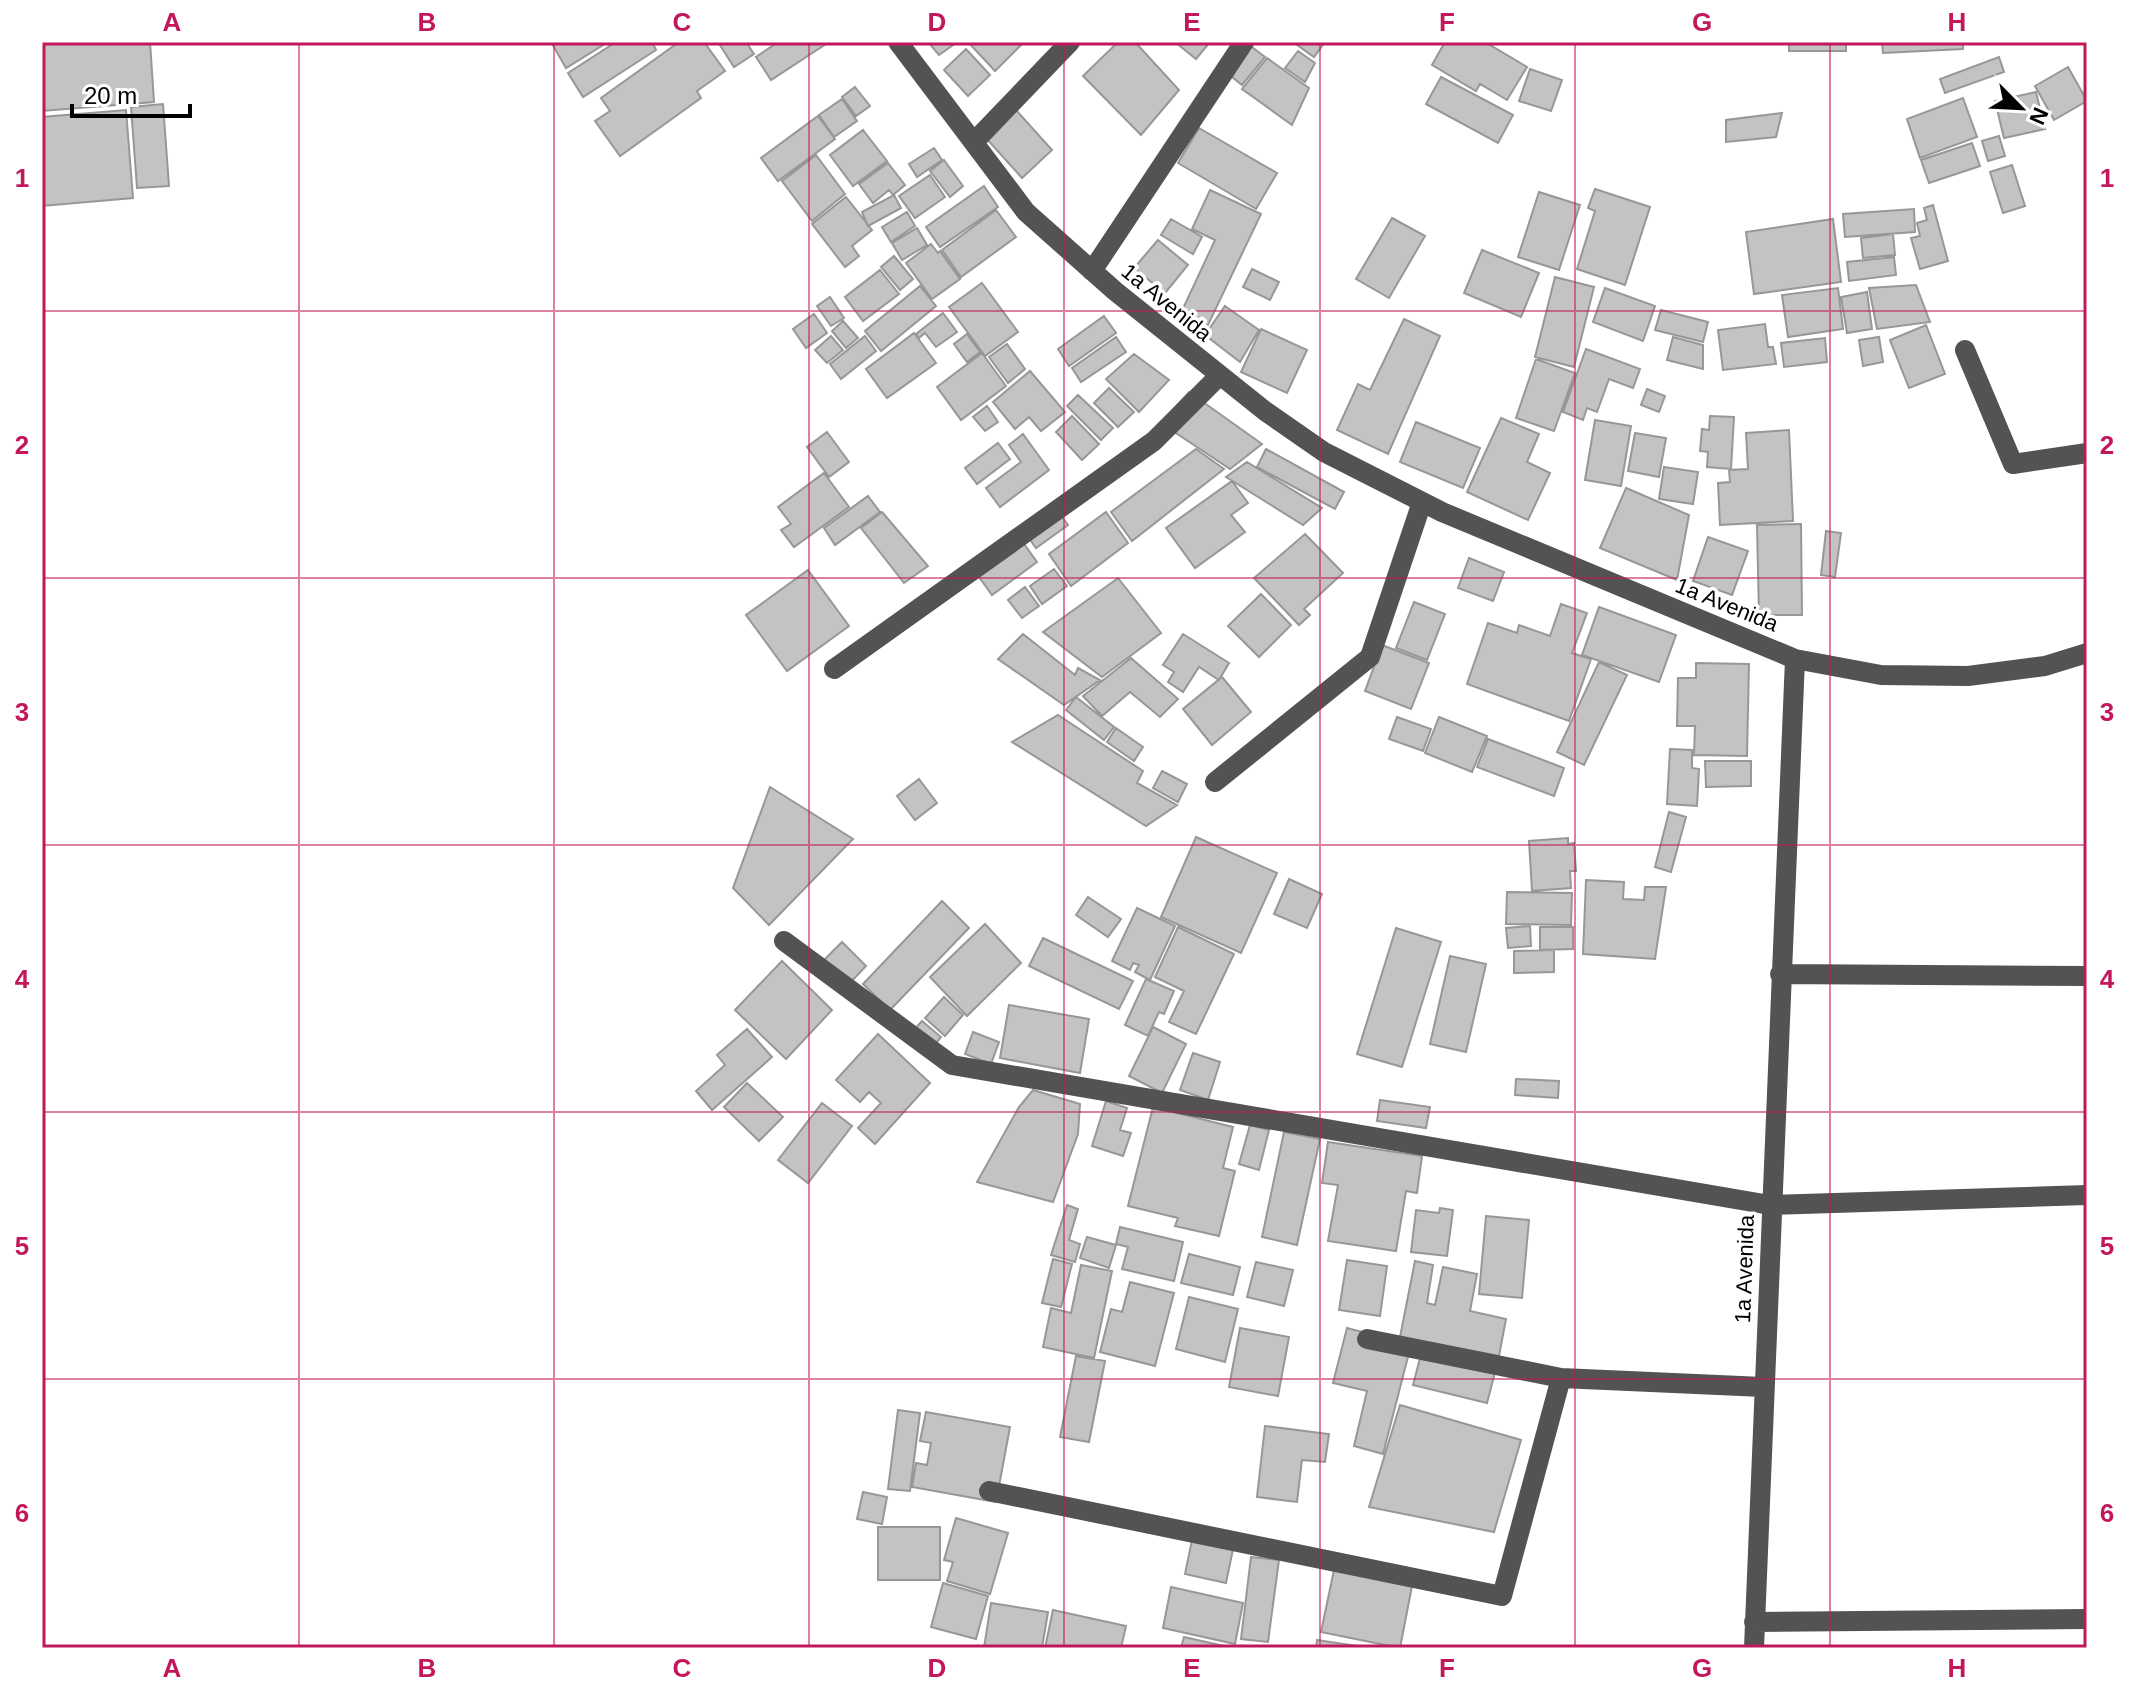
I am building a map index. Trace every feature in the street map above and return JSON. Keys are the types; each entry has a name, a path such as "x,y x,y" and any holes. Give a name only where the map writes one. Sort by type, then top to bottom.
{"street":[{"name":"1a Avenida","path":"898,42 1026,212 1092,271 1220,375 1324,452 1422,502 1795,659 1754,1648"},
{"path":"974,142 1070,42"},
{"path":"1092,271 1244,42"},
{"path":"1965,350 2013,464 2087,453"},
{"path":"834,669 1154,441 1220,375"},
{"path":"1215,782 1370,657 1422,502"},
{"path":"1795,659 1881,675 1968,676 2045,666 2087,653"},
{"path":"784,941 952,1065 1770,1205 2087,1195"},
{"path":"1780,974 2087,976"},
{"path":"1367,1339 1561,1378 1763,1387"},
{"path":"989,1491 1502,1596 1561,1378"},
{"path":"1754,1622 2087,1619"}],"building":[{"path":"42,42 150,42 154,102 42,111"},
{"path":"551,42 608,42 566,68"},
{"path":"616,42 652,42 656,50 583,97 568,73"},
{"path":"679,42 704,42 725,71 697,91 701,98 620,156 595,121 610,111 601,98"},
{"path":"718,42 746,42 754,54 734,67"},
{"path":"778,42 829,42 771,80 756,57"},
{"path":"928,42 956,42 956,43 939,55"},
{"path":"968,42 1024,42 995,71"},
{"path":"1118,42 1135,42 1179,90 1141,135 1083,76"},
{"path":"1175,42 1210,42 1196,59"},
{"path":"1293,42 1325,42 1314,57"},
{"path":"1445,42 1485,42 1527,67 1507,100 1480,84 1476,91 1432,65"},
{"path":"1789,42 1846,42 1846,51 1789,51"},
{"path":"1882,42 1963,42 1963,49 1883,53"},
{"path":"1248,44 1265,57 1242,85 1226,72"},
{"path":"966,49 990,75 968,96 944,70"},
{"path":"1298,51 1315,63 1305,82 1285,68"},
{"path":"1999,57 2004,72 1945,93 1940,79"},
{"path":"1267,58 1309,88 1292,125 1242,89"},
{"path":"2068,67 2087,101 2054,120 2035,86"},
{"path":"1530,69 1562,80 1551,111 1519,101"},
{"path":"1441,77 1513,115 1498,143 1426,104"},
{"path":"855,87 870,106 856,116 842,97"},
{"path":"2036,92 2045,129 2004,138 1995,101"},
{"path":"1963,98 1977,137 1920,158 1907,119"},
{"path":"842,99 857,121 834,137 819,115"},
{"path":"1007,100 1052,150 1022,178 977,128"},
{"path":"163,104 169,186 137,188 131,107"},
{"path":"126,110 133,198 42,206 42,117"},
{"path":"1782,113 1776,137 1726,142 1726,120"},
{"path":"818,116 835,139 778,181 761,158"},
{"path":"1199,128 1277,173 1256,209 1178,163"},
{"path":"863,130 887,161 853,186 830,155"},
{"path":"1999,136 2005,156 1988,161 1982,141"},
{"path":"1972,143 1980,166 1929,183 1921,160"},
{"path":"934,148 942,160 917,177 909,164"},
{"path":"816,155 845,194 812,221 782,181"},
{"path":"944,160 963,186 950,197 930,171"},
{"path":"888,163 905,185 893,195 889,190 873,203 859,184"},
{"path":"2012,165 2025,206 2003,213 1990,172"},
{"path":"930,175 945,197 915,218 899,196"},
{"path":"984,186 998,207 940,247 926,227"},
{"path":"1595,189 1650,207 1625,285 1577,269 1595,211 1588,208"},
{"path":"1210,190 1261,214 1207,327 1180,315 1215,240 1192,229"},
{"path":"1539,192 1580,205 1559,270 1518,257"},
{"path":"894,195 901,208 868,226 862,212"},
{"path":"846,197 872,230 852,246 859,256 845,267 812,224"},
{"path":"1933,205 1948,261 1920,269 1911,238 1920,236 1917,223 1927,220 1924,208"},
{"path":"1914,209 1915,232 1845,237 1843,214"},
{"path":"996,210 1016,237 961,277 942,250"},
{"path":"907,212 915,226 891,242 882,227"},
{"path":"1392,218 1425,236 1389,298 1356,279"},
{"path":"1171,219 1202,237 1193,254 1161,235"},
{"path":"1833,219 1841,282 1754,294 1746,232"},
{"path":"917,228 927,245 902,260 892,243"},
{"path":"1893,234 1895,255 1863,258 1861,238"},
{"path":"1158,240 1188,265 1165,293 1134,268"},
{"path":"931,244 938,253 940,251 960,279 932,299 906,263"},
{"path":"1482,250 1539,273 1521,317 1464,293"},
{"path":"894,256 913,279 900,290 881,267"},
{"path":"1894,257 1896,275 1849,281 1847,262"},
{"path":"1252,269 1279,282 1270,300 1243,287"},
{"path":"880,270 899,294 863,321 845,297"},
{"path":"1555,277 1594,287 1574,367 1535,357"},
{"path":"982,283 1018,332 985,356 949,307"},
{"path":"1916,285 1930,322 1877,329 1869,288"},
{"path":"920,286 936,306 881,351 865,331"},
{"path":"1605,288 1655,306 1643,341 1593,322"},
{"path":"1838,288 1843,329 1788,337 1782,295"},
{"path":"1867,292 1872,329 1847,333 1841,297"},
{"path":"830,297 844,318 831,326 817,306"},
{"path":"1225,306 1259,330 1240,362 1205,335"},
{"path":"1661,310 1708,322 1703,342 1655,330"},
{"path":"943,313 957,332 936,347 925,333 919,338 916,334"},
{"path":"814,314 827,333 806,348 793,329"},
{"path":"1104,316 1116,333 1069,366 1058,349"},
{"path":"1404,319 1440,336 1388,454 1337,430 1358,384 1370,390"},
{"path":"843,321 858,338 846,348 832,331"},
{"path":"1765,324 1768,347 1773,347 1776,364 1723,370 1718,330"},
{"path":"1926,325 1945,374 1909,388 1890,340"},
{"path":"1261,329 1307,350 1287,393 1241,372"},
{"path":"914,333 936,363 887,398 866,369"},
{"path":"967,334 980,352 967,362 954,344"},
{"path":"831,336 843,350 827,363 815,350"},
{"path":"865,336 876,351 841,379 830,364"},
{"path":"1116,337 1126,352 1081,382 1072,368"},
{"path":"1673,337 1703,345 1703,369 1667,360"},
{"path":"1879,337 1883,362 1863,366 1859,340"},
{"path":"1825,338 1827,362 1784,367 1781,343"},
{"path":"1007,344 1025,369 1008,383 989,357"},
{"path":"1586,349 1640,369 1633,388 1609,379 1597,412 1587,408 1583,420 1563,412"},
{"path":"982,353 1006,386 961,420 937,387"},
{"path":"1134,354 1169,380 1139,412 1106,379"},
{"path":"1536,359 1575,373 1554,431 1516,418"},
{"path":"1030,371 1065,412 1041,431 1029,417 1015,429 993,402"},
{"path":"1109,388 1134,412 1118,427 1094,403"},
{"path":"1647,389 1665,396 1659,412 1641,405"},
{"path":"1189,392 1262,444 1230,469 1161,423"},
{"path":"1078,395 1113,428 1101,440 1067,406"},
{"path":"987,406 998,422 985,431 973,417"},
{"path":"1072,416 1099,444 1082,460 1056,432"},
{"path":"1710,416 1734,417 1731,469 1707,467 1708,452 1700,451 1702,429 1709,430"},
{"path":"1501,418 1539,434 1527,462 1550,473 1528,520 1467,492"},
{"path":"1595,420 1631,426 1621,486 1585,480"},
{"path":"1416,422 1480,448 1463,488 1400,462"},
{"path":"1789,430 1793,521 1720,525 1718,483 1730,482 1729,470 1748,469 1746,433"},
{"path":"827,432 849,462 829,477 807,447"},
{"path":"1635,433 1666,438 1659,477 1628,471"},
{"path":"1023,434 1049,470 1000,507 986,488 1021,462 1009,445"},
{"path":"998,443 1010,459 977,484 965,468"},
{"path":"1196,449 1224,469 1132,541 1111,512"},
{"path":"1266,449 1344,492 1335,509 1257,467"},
{"path":"1247,462 1322,508 1303,525 1226,477"},
{"path":"1664,467 1698,472 1693,504 1659,499"},
{"path":"824,473 849,507 794,547 781,530 791,524 778,507"},
{"path":"1232,481 1248,503 1231,515 1245,532 1195,568 1166,528"},
{"path":"1626,488 1689,515 1677,580 1600,548"},
{"path":"868,496 880,512 835,545 824,528"},
{"path":"1053,505 1068,525 1036,548 1022,528"},
{"path":"882,512 928,566 904,583 861,528"},
{"path":"1106,512 1128,543 1071,586 1049,554"},
{"path":"1801,524 1802,615 1759,615 1757,525"},
{"path":"1014,530 1037,562 992,595 969,563"},
{"path":"1826,531 1841,533 1835,577 1821,575"},
{"path":"1305,534 1343,573 1304,609 1310,615 1299,625 1254,578"},
{"path":"1708,537 1748,551 1732,595 1693,581"},
{"path":"1469,558 1504,572 1493,601 1458,588"},
{"path":"1054,569 1067,586 1042,604 1030,586"},
{"path":"808,570 849,626 787,671 746,615"},
{"path":"1118,578 1161,633 1102,677 1043,632"},
{"path":"1025,587 1039,606 1022,618 1008,600"},
{"path":"1261,594 1291,625 1259,657 1228,626"},
{"path":"1414,602 1445,614 1427,660 1396,648"},
{"path":"1561,604 1587,613 1572,653 1591,659 1569,721 1467,684 1488,623 1517,633 1519,625 1550,636"},
{"path":"1599,607 1676,635 1659,682 1582,655"},
{"path":"1023,634 1075,675 1078,668 1100,680 1064,705 998,659"},
{"path":"1183,634 1229,663 1219,680 1199,667 1183,692 1168,682 1174,672 1163,665"},
{"path":"1382,645 1429,663 1411,709 1365,691"},
{"path":"1131,658 1178,699 1160,717 1130,692 1102,716 1083,696"},
{"path":"1599,662 1627,675 1584,765 1557,752"},
{"path":"1696,663 1749,664 1747,756 1694,755 1695,726 1677,726 1678,678 1696,678"},
{"path":"1222,677 1251,712 1212,745 1183,709"},
{"path":"1076,697 1114,727 1104,740 1066,710"},
{"path":"1058,715 1143,771 1137,783 1177,805 1146,826 1012,742"},
{"path":"1397,717 1431,729 1423,751 1389,739"},
{"path":"1439,717 1487,736 1472,772 1425,753"},
{"path":"1116,728 1143,747 1134,761 1107,742"},
{"path":"1488,739 1564,768 1554,796 1477,767"},
{"path":"1670,749 1692,750 1692,768 1699,769 1697,806 1667,804"},
{"path":"1705,761 1751,761 1751,786 1706,787"},
{"path":"1162,771 1187,784 1178,802 1153,788"},
{"path":"919,779 937,803 915,820 897,796"},
{"path":"770,787 853,839 769,925 733,888"},
{"path":"1669,812 1686,817 1671,872 1655,867"},
{"path":"1196,837 1277,873 1241,953 1161,917"},
{"path":"1568,838 1568,844 1574,843 1576,871 1570,871 1571,888 1532,891 1529,841"},
{"path":"1289,879 1322,894 1307,928 1274,914"},
{"path":"1586,880 1624,882 1623,899 1644,900 1645,887 1666,887 1655,959 1583,954"},
{"path":"1507,892 1572,893 1571,925 1506,924"},
{"path":"1088,897 1121,919 1108,937 1076,915"},
{"path":"942,901 969,928 890,1010 863,984"},
{"path":"1137,908 1175,926 1150,980 1135,972 1139,965 1133,963 1130,970 1112,961"},
{"path":"985,924 1021,963 967,1016 930,977"},
{"path":"1530,926 1531,946 1508,948 1506,928"},
{"path":"1178,927 1234,954 1196,1034 1169,1022 1184,991 1155,977"},
{"path":"1540,927 1573,927 1573,949 1540,950"},
{"path":"1396,928 1441,942 1402,1067 1357,1054"},
{"path":"1043,938 1133,981 1119,1009 1029,966"},
{"path":"842,942 866,966 848,985 823,961"},
{"path":"1554,950 1554,972 1514,973 1514,951"},
{"path":"1450,956 1486,964 1466,1052 1430,1044"},
{"path":"782,961 832,1010 786,1059 735,1010"},
{"path":"1146,979 1174,991 1164,1014 1159,1012 1148,1036 1125,1025"},
{"path":"944,997 963,1015 945,1036 925,1018"},
{"path":"1009,1005 1089,1019 1080,1073 1000,1058"},
{"path":"922,1021 941,1037 931,1049 912,1032"},
{"path":"1153,1027 1186,1044 1162,1093 1129,1076"},
{"path":"747,1029 772,1057 712,1110 696,1091 725,1065 717,1055"},
{"path":"973,1032 999,1042 991,1064 965,1054"},
{"path":"878,1034 930,1083 875,1144 858,1128 881,1103 869,1092 860,1102 836,1080"},
{"path":"1193,1053 1220,1062 1208,1100 1180,1090"},
{"path":"1516,1079 1559,1081 1558,1098 1515,1095"},
{"path":"747,1083 783,1117 759,1141 724,1107"},
{"path":"1033,1090 1080,1104 1078,1134 1053,1202 977,1182 1019,1107"},
{"path":"1380,1100 1430,1107 1426,1128 1377,1121"},
{"path":"1106,1101 1127,1108 1120,1130 1131,1133 1123,1156 1092,1146"},
{"path":"822,1103 852,1126 808,1183 778,1160"},
{"path":"1153,1107 1233,1127 1223,1168 1235,1171 1219,1236 1175,1226 1178,1218 1128,1206"},
{"path":"1250,1125 1269,1130 1259,1170 1239,1164"},
{"path":"1284,1132 1320,1139 1297,1245 1262,1237"},
{"path":"1328,1142 1422,1156 1417,1193 1406,1191 1396,1251 1328,1241 1338,1185 1322,1183"},
{"path":"1067,1205 1078,1209 1069,1240 1080,1244 1075,1262 1051,1255"},
{"path":"1440,1208 1453,1210 1447,1256 1411,1252 1416,1210 1439,1213"},
{"path":"1486,1216 1529,1220 1522,1298 1479,1294"},
{"path":"1120,1227 1183,1242 1174,1281 1122,1269 1128,1247 1116,1244"},
{"path":"1087,1237 1116,1245 1109,1268 1080,1258"},
{"path":"1189,1254 1240,1267 1233,1295 1181,1283"},
{"path":"1053,1259 1072,1264 1061,1307 1042,1303"},
{"path":"1347,1260 1387,1266 1380,1316 1339,1310"},
{"path":"1415,1261 1433,1265 1427,1303 1435,1305 1443,1267 1477,1274 1470,1311 1506,1319 1499,1356 1400,1337"},
{"path":"1256,1262 1293,1270 1284,1306 1247,1297"},
{"path":"1081,1265 1112,1271 1094,1358 1043,1347 1051,1308 1071,1313"},
{"path":"1130,1282 1174,1293 1155,1366 1100,1352 1111,1309 1122,1312"},
{"path":"1189,1297 1238,1309 1225,1362 1176,1349"},
{"path":"1240,1328 1289,1337 1278,1396 1229,1387"},
{"path":"1347,1328 1411,1345 1383,1454 1354,1446 1367,1391 1333,1383"},
{"path":"1424,1343 1498,1361 1487,1403 1413,1385"},
{"path":"1076,1356 1105,1361 1089,1442 1060,1437"},
{"path":"1400,1405 1521,1440 1494,1532 1369,1507"},
{"path":"898,1410 920,1413 910,1491 888,1489"},
{"path":"926,1412 1010,1427 996,1502 912,1487 916,1463 927,1465 931,1443 920,1441"},
{"path":"1265,1426 1329,1434 1325,1462 1302,1460 1297,1502 1257,1497"},
{"path":"863,1492 887,1497 882,1524 857,1519"},
{"path":"956,1518 1008,1533 990,1594 947,1581 953,1562 944,1560"},
{"path":"878,1527 940,1527 940,1580 878,1580"},
{"path":"1192,1540 1233,1549 1226,1583 1185,1574"},
{"path":"1251,1557 1279,1560 1268,1642 1241,1639"},
{"path":"1334,1570 1412,1586 1400,1648 1321,1632"},
{"path":"943,1583 988,1596 976,1639 931,1627"},
{"path":"1171,1587 1243,1603 1235,1644 1163,1628"},
{"path":"991,1603 1048,1612 1042,1648 984,1648"},
{"path":"1053,1610 1126,1626 1121,1648 1045,1648"},
{"path":"1184,1637 1233,1648 1181,1648"},
{"path":"1317,1640 1358,1646 1358,1648 1316,1648"}]}
